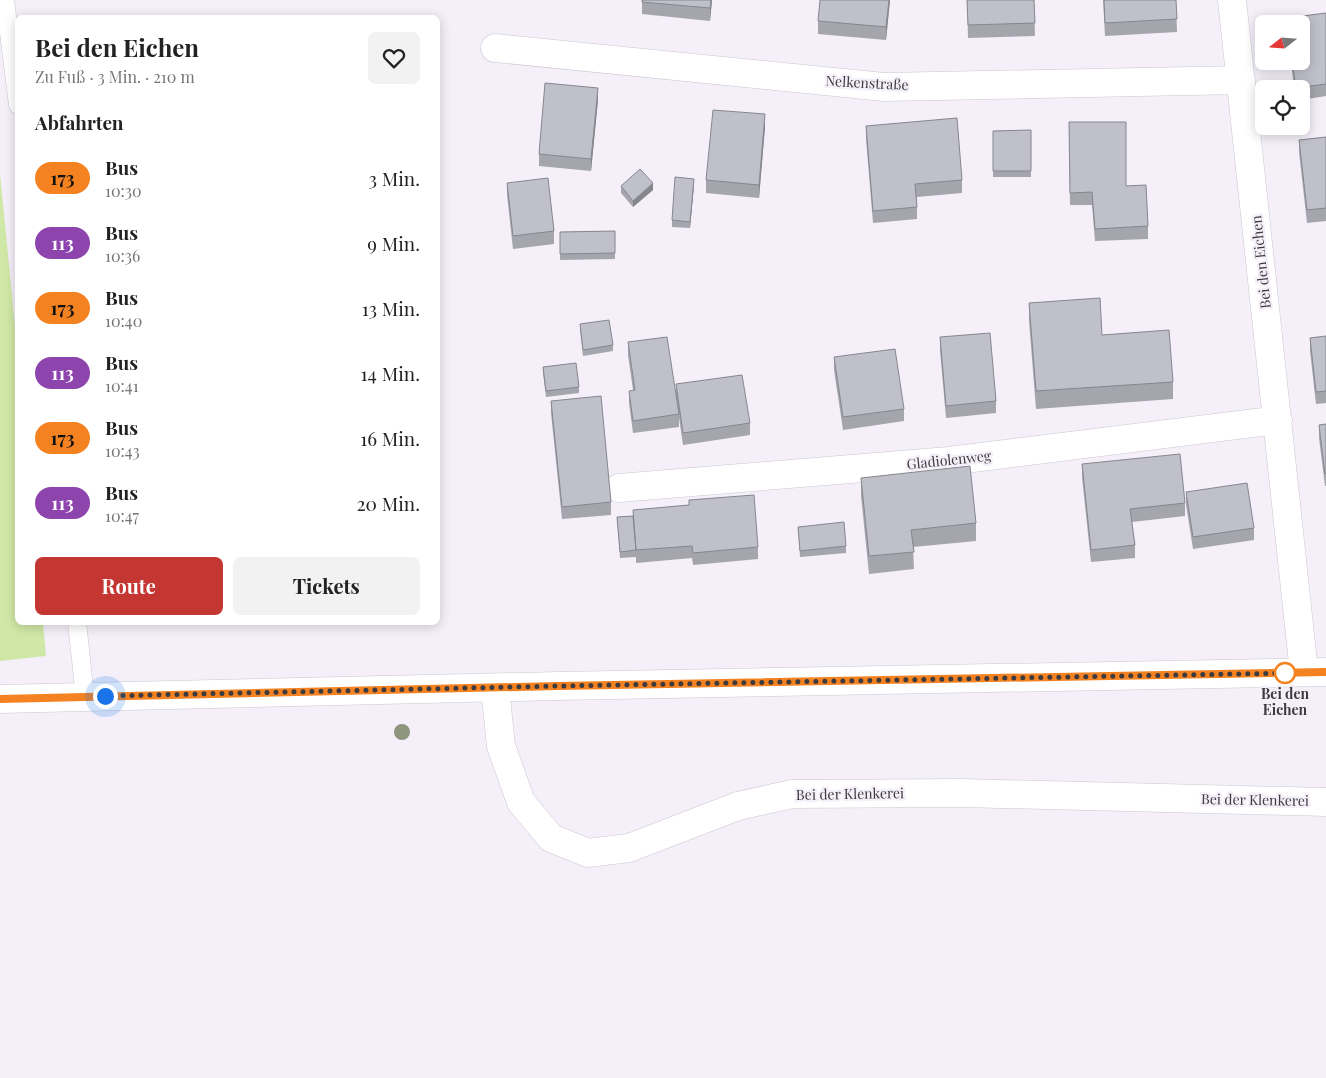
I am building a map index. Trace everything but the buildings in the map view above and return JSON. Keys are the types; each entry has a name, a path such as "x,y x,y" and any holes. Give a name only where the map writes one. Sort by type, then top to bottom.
{"street":[{"name":"Bei den Eichen","path":"1232,0 1278,420 1315,672"},
{"name":"Nelkenstraße","path":"495,48 884,87 1242,80"},
{"name":"Gladiolenweg","path":"619,488 950,461 1278,420"},
{"path":"0,699 1315,672"},
{"name":"Bei der Klenkerei","path":"495,688 501,746 521,802 552,838 588,853 629,848 738,806 792,794 961,792 1326,802"}],"lane":[{"path":"6,0 15,79"},
{"path":"77,625 86,697"}],"green space":[{"path":"0,173 15,326 15,625 43,625 46,656 0,661"}],"bus line":[{"name":"173","path":"0,699 558,686 1326,672"}],"place":[{"name":"Bei den Eichen","path":"1285,673"}],"route":[{"path":"105,696 1293,673 1285,673"}]}
